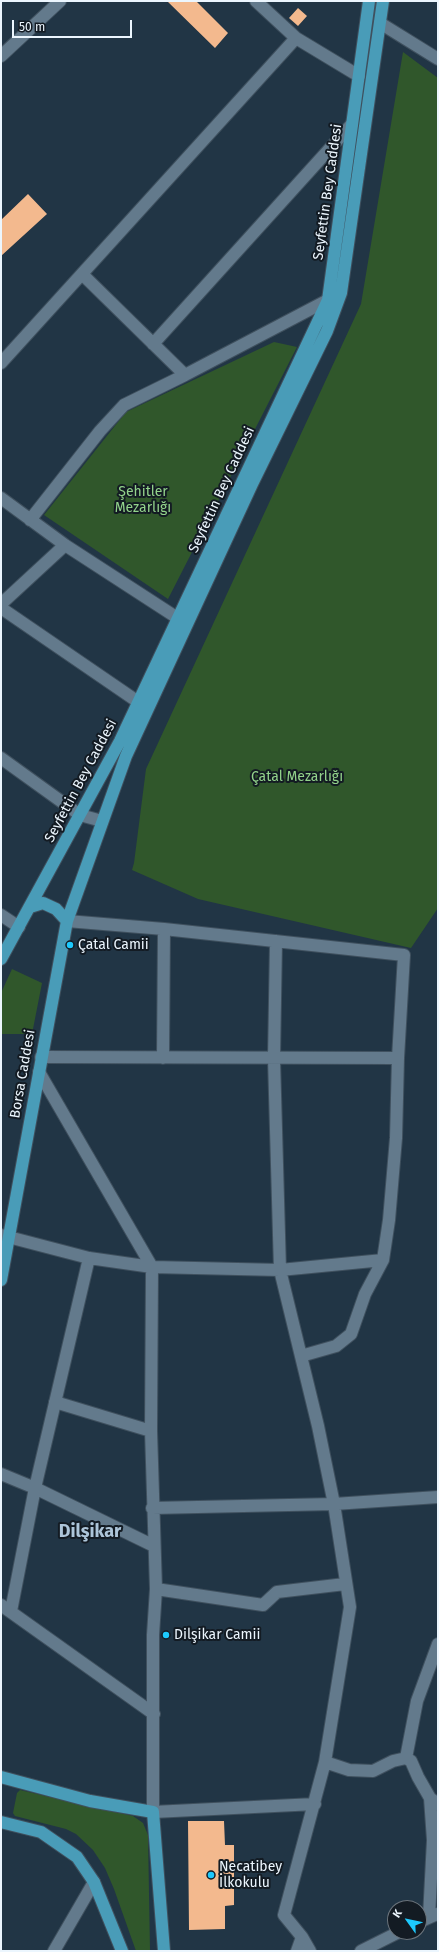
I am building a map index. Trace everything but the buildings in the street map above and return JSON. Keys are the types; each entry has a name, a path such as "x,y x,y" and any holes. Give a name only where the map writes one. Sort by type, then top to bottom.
{"main road":[{"name":"Seyfettin Bey Caddesi","path":"67,921 144,706 328,300 369,1"},
{"name":"Seyfettin Bey Caddesi","path":"183,621 327,331 342,293 383,1"},
{"path":"359,76 372,83"},
{"path":"328,300 342,293"},
{"name":"Seyfettin Bey Caddesi","path":"1,959 80,815 144,706"},
{"path":"30,907 43,903 56,909 67,921"},
{"name":"Borsa Caddesi","path":"1,1280 5,1236 40,1072 41,1057 67,921"},
{"path":"1,1777 90,1801 153,1812 164,1951"},
{"path":"1,1822 41,1832 77,1857 94,1882 122,1951"}],"street":[{"path":"1,56 60,1"},
{"path":"256,1 296,38 359,76"},
{"path":"380,23 438,59"},
{"path":"1,363 296,38"},
{"path":"153,344 352,124"},
{"path":"82,274 185,375"},
{"path":"30,520 100,431 124,405 185,375 328,300"},
{"path":"1,498 65,546 183,621"},
{"path":"1,604 65,546"},
{"path":"1,608 144,706"},
{"path":"1,758 80,815 102,821"},
{"path":"1,914 19,926"},
{"path":"67,921 164,929 404,955 398,1058 396,1138 390,1220 383,1260 365,1294 352,1334 336,1346 301,1356"},
{"path":"163,1058 164,929"},
{"path":"276,941 274,1059 280,1270 318,1426 334,1504 345,1584 350,1607 326,1762 284,1915 302,1937 310,1951"},
{"path":"41,1057 274,1059 398,1058"},
{"path":"40,1072 152,1267 151,1431 152,1508 156,1589 153,1635 153,1812 315,1804"},
{"path":"5,1236 89,1258 152,1267 280,1270 383,1260"},
{"path":"89,1258 6,1608 154,1714"},
{"path":"55,1402 151,1431"},
{"path":"1,1474 35,1488 154,1546"},
{"path":"152,1508 334,1504 438,1497"},
{"path":"156,1589 263,1605 276,1592 345,1584"},
{"path":"406,1758 417,1701 438,1644"},
{"path":"326,1762 349,1770 372,1771 393,1761 406,1758 411,1761 418,1777 434,1801 429,1918"},
{"path":"54,1951 94,1882"},
{"path":"297,1951 302,1937"},
{"path":"361,1951 387,1938"}],"green space":[{"name":"Çatal Mezarlığı","path":"403,52 438,78 438,908 411,948 198,899 132,870 146,769 361,304"},
{"name":"Şehitler Mezarlığı","path":"274,342 297,347 168,599 44,515 126,412"},
{"path":"12,969 42,983 32,1034 1,1034 1,993"},
{"path":"20,1790 133,1816 143,1823 148,1835 150,1951 136,1951 114,1889 105,1868 93,1850 76,1834 66,1829 15,1816 13,1813 17,1793"}],"place":[{"name":"Çatal Camii","path":"70,945"},
{"name":"Dilşikar Camii","path":"166,1635"},
{"name":"Necatibey İlkokulu","path":"211,1875"}],"district":[{"name":"Dilşikar","path":"90,1532"}]}
